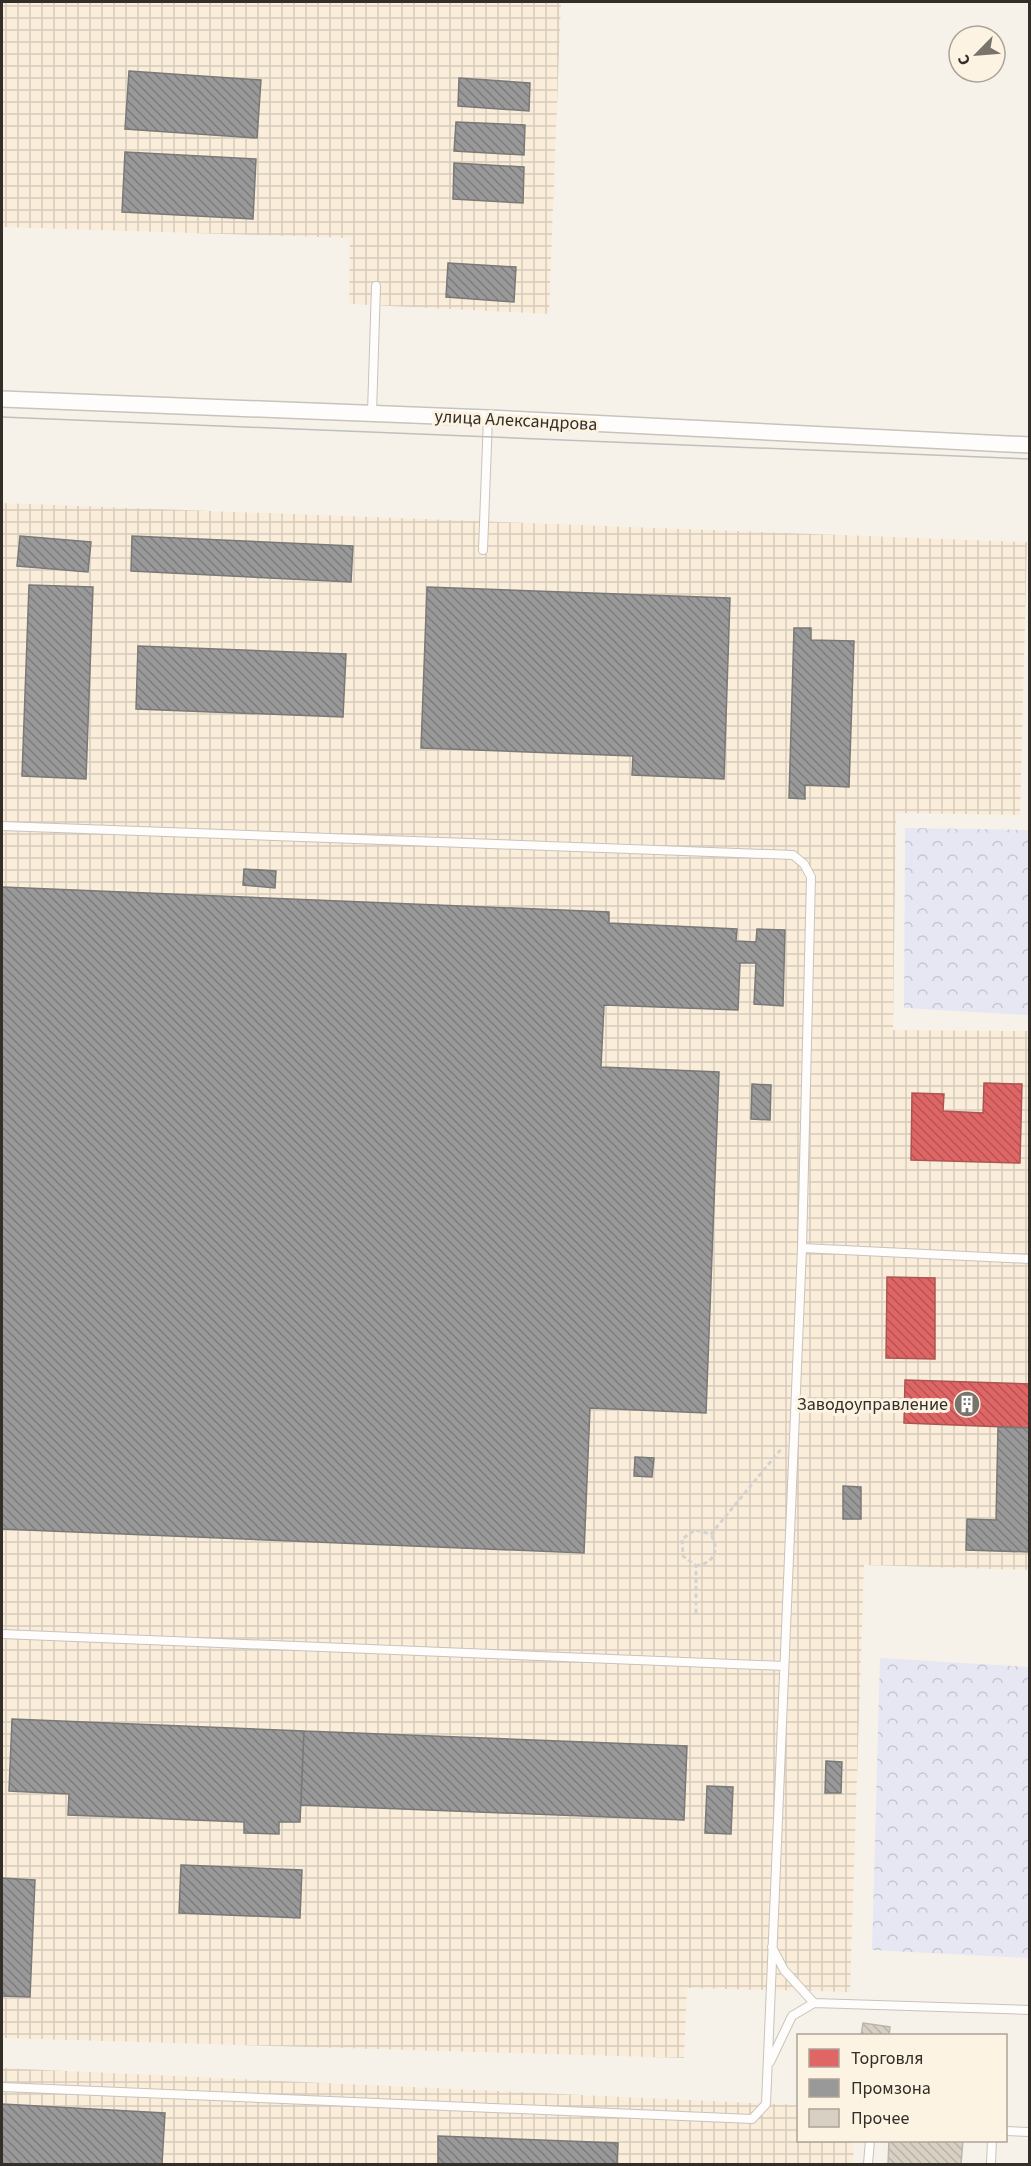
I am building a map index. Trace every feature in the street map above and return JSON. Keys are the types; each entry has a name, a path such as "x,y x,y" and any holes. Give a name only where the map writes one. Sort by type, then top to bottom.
{"street":[{"name":"улица Александрова","path":"2,399 488,418 1029,445"}],"lane":[{"path":"372,413 376,286"},
{"path":"483,550 488,418"},
{"path":"2,826 793,855 804,864 811,877 802,1248 766,2104 752,2120 2,2087"},
{"path":"802,1248 1029,1259"},
{"path":"2,1634 783,1666"},
{"path":"772,1946 784,1970 814,2003"},
{"path":"768,2067 792,2016 814,2003 1029,2010"},
{"path":"1007,2131 1029,2132"},
{"path":"868,2164 870,2142"},
{"path":"991,2164 992,2142"}],"path":[{"path":"711,1534 794,1433"},
{"path":"695,1530 711,1534 717,1544 715,1556 707,1564 696,1566 682,1556 682,1539 695,1530"},
{"path":"696,1566 696,1613"}],"shaded area":[{"path":"2,2 561,2 549,314 349,304 350,238 2,227"},
{"path":"2,503 1027,542 1020,815 896,813 893,1030 1029,1031 1029,1570 864,1565 850,1992 687,1988 684,2058 2,2038"},
{"path":"2,2068 797,2105 797,2142 854,2142 853,2164 2,2164"}],"green space":[{"path":"905,828 1029,830 1029,1015 904,1008"},
{"path":"880,1658 1029,1667 1029,1958 872,1950"}],"building: Торговля":[{"path":"984,1083 1022,1084 1020,1163 911,1160 912,1093 944,1094 943,1111 983,1113"},
{"path":"887,1277 935,1278 935,1359 886,1358"},
{"name":"Заводоуправление","path":"905,1380 1030,1384 1030,1428 904,1423"}],"building: Промзона":[{"path":"129,71 261,80 257,138 125,129"},
{"path":"459,78 530,83 529,111 458,106"},
{"path":"456,122 525,125 524,155 454,151"},
{"path":"125,152 256,159 253,219 122,212"},
{"path":"454,163 524,167 523,203 453,199"},
{"path":"448,263 516,267 514,302 446,297"},
{"path":"20,536 91,542 88,572 17,566"},
{"path":"132,536 353,546 351,582 131,571"},
{"path":"29,585 93,587 86,779 22,776"},
{"path":"427,587 730,598 724,779 632,775 633,756 421,748"},
{"path":"794,628 811,628 811,640 854,641 849,787 805,785 805,799 789,798"},
{"path":"138,646 346,654 343,717 136,709"},
{"path":"244,869 276,871 275,888 243,885"},
{"path":"2,887 609,912 609,923 737,929 736,941 756,942 757,929 785,930 783,1006 754,1004 756,963 740,963 738,1010 604,1005 601,1067 719,1072 706,1413 590,1408 584,1553 2,1529"},
{"path":"752,1084 771,1085 770,1120 751,1119"},
{"path":"998,1427 1030,1428 1030,1552 966,1550 967,1519 996,1520"},
{"path":"635,1457 654,1458 652,1477 634,1476"},
{"path":"843,1486 861,1487 861,1519 843,1519"},
{"path":"12,1719 304,1731 300,1822 279,1822 279,1834 244,1833 244,1822 68,1815 69,1794 9,1791"},
{"path":"304,1731 687,1746 684,1820 301,1805"},
{"path":"826,1761 842,1762 841,1793 825,1793"},
{"path":"707,1786 733,1787 731,1834 705,1833"},
{"path":"181,1865 302,1870 300,1918 179,1913"},
{"path":"2,1878 35,1880 30,1997 2,1996"},
{"path":"2,2104 165,2113 162,2164 2,2164"},
{"path":"438,2136 618,2143 617,2164 438,2164"}],"building: Прочее":[{"path":"863,2023 890,2027 889,2034 861,2034"},
{"path":"889,2142 963,2142 961,2164 888,2164"}],"tram line":[{"path":"2,417 1030,459"}],"place":[{"name":"Заводоуправление","path":"967,1404"}]}
